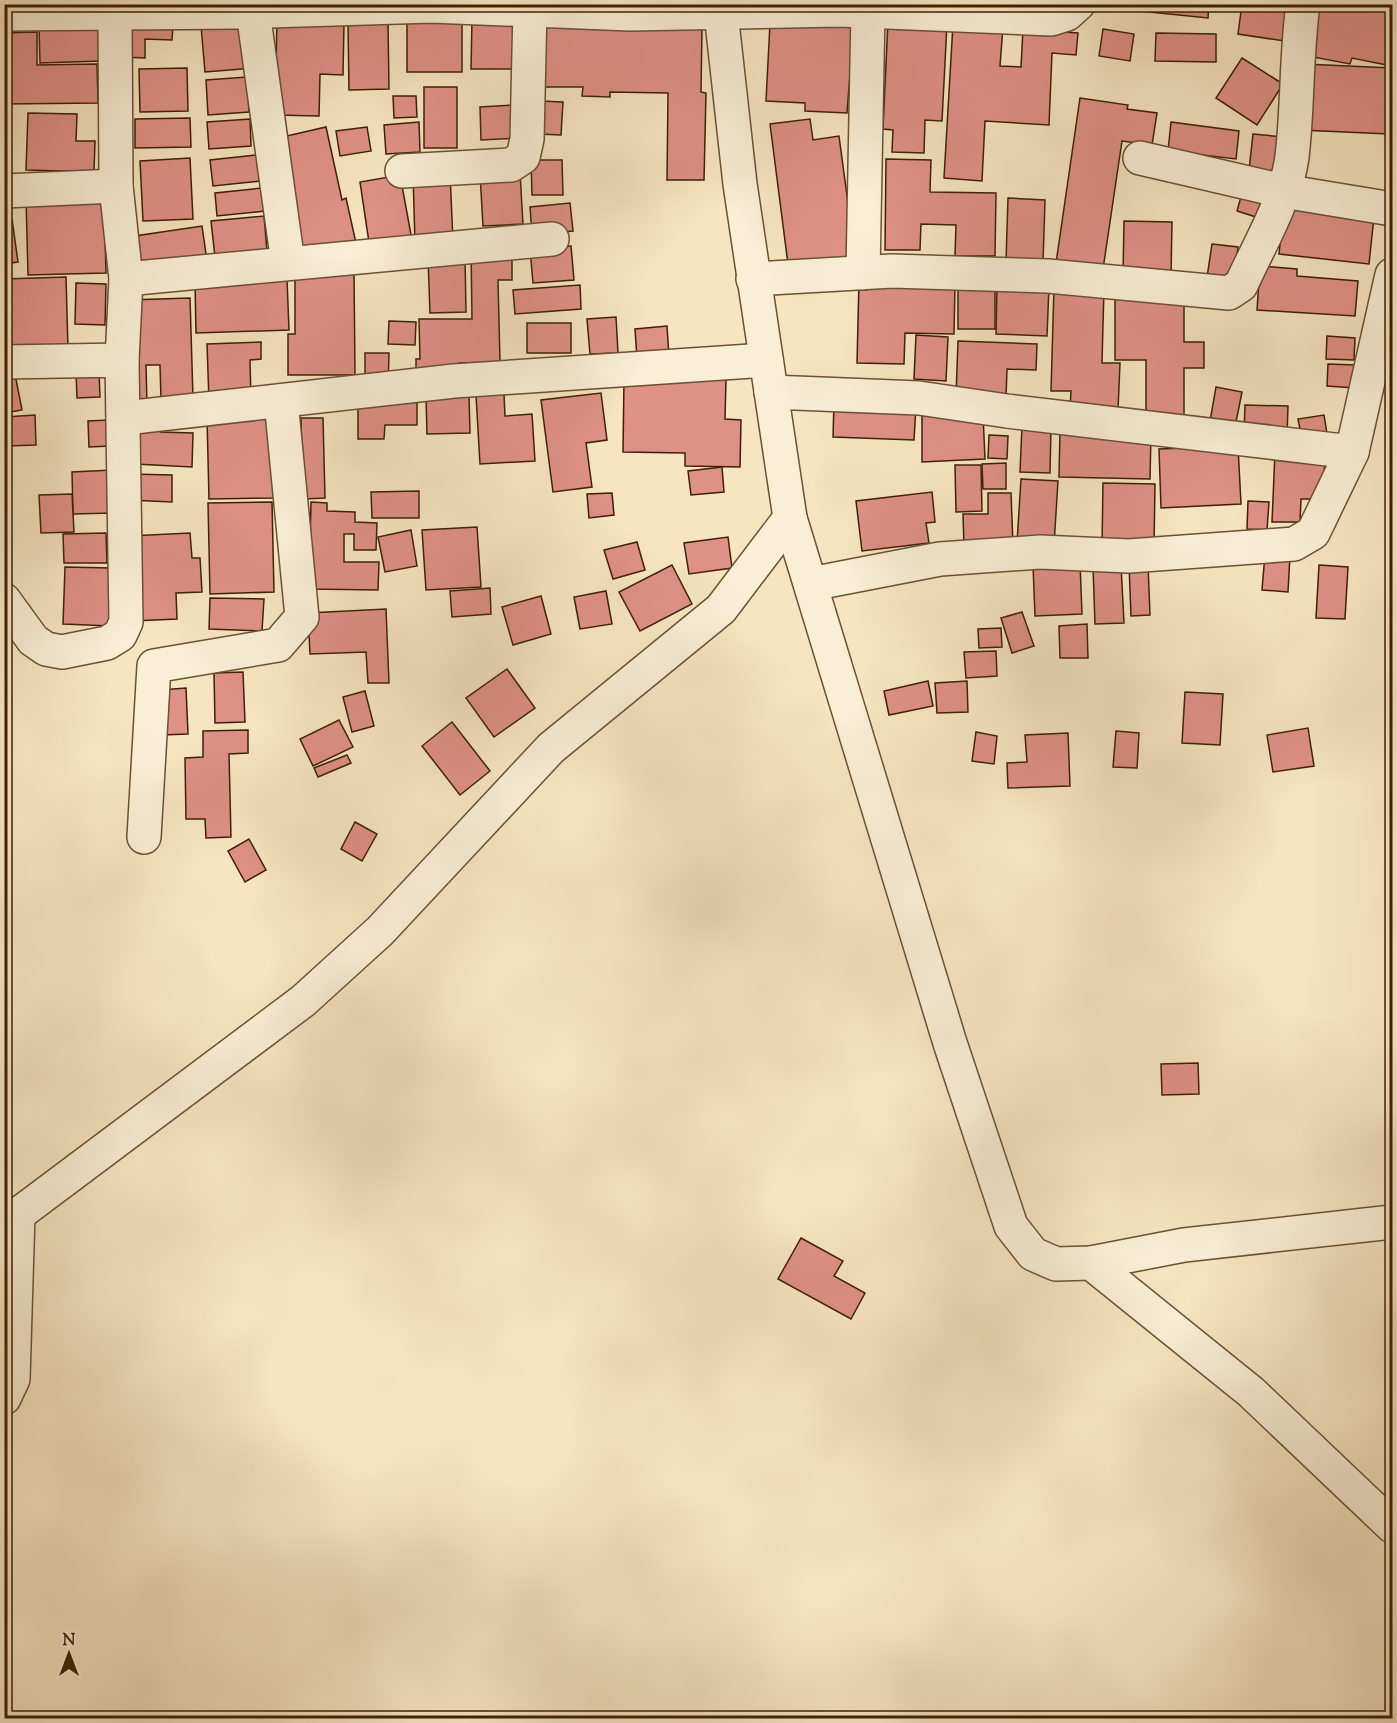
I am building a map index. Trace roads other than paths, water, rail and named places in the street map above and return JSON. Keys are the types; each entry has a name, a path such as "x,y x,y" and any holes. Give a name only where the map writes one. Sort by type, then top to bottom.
{"street":[{"path":"4,14 253,12 431,6 630,14 720,8 868,11 1051,19 1067,14 1078,4"},
{"path":"753,279 892,271 1047,276 1229,293 1241,285 1283,191 1292,157 1297,52 1303,4"},
{"path":"720,8 753,279 790,518 950,1043 1011,1226 1033,1254 1056,1264 1091,1263 1184,1245 1392,1222"},
{"path":"402,171 511,165 523,157 527,139 530,9"},
{"path":"863,273 868,11"},
{"path":"253,12 288,263"},
{"path":"4,600 33,640 46,649 62,652 107,643 120,635 126,622 125,418 122,360 126,279 116,186 115,14"},
{"path":"1140,158 1283,191 1392,209"},
{"path":"4,191 116,186"},
{"path":"126,279 552,239"},
{"path":"811,584 940,559 1040,552 1129,556 1294,544 1313,533 1352,452 1392,275"},
{"path":"4,362 122,360"},
{"path":"125,418 454,381 766,360"},
{"path":"771,392 919,398 1007,411 1352,452"},
{"path":"144,837 154,666 278,645 302,617 281,401"},
{"path":"4,1398 14,1379 11,1220 312,993 380,931 550,748 721,609 790,518"},
{"path":"1091,1263 1251,1392 1392,1526"}]}
